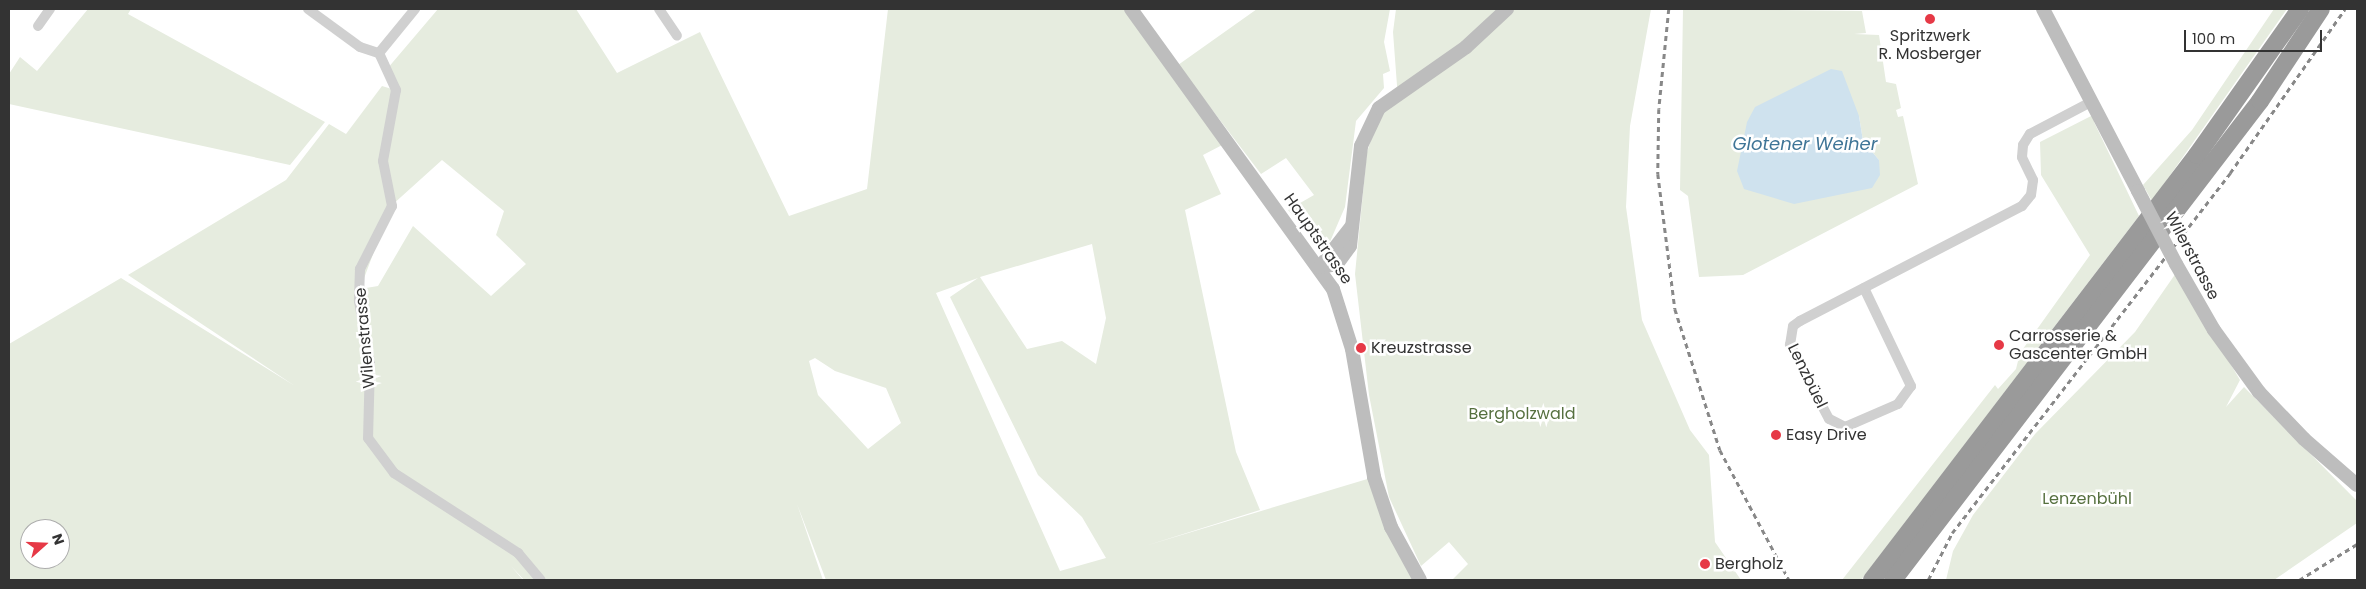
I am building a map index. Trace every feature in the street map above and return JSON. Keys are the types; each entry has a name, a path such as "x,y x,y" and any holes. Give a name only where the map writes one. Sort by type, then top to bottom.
{"highway":[{"path":"1872,580 2174,187 2300,9"},
{"path":"1893,580 2260,101 2321,9"}],"street":[{"path":"38,26 50,9"},
{"path":"308,9 360,48 379,53 415,9"},
{"path":"659,9 677,36"},
{"name":"Hauptstrasse","path":"1131,9 1320,268 1346,322 1381,501 1420,580"},
{"path":"1320,268 1352,225 1362,146 1379,108 1466,46 1507,9"},
{"name":"Wilerstrasse","path":"2043,9 2176,264 2214,330 2254,386 2304,439 2357,485"},
{"name":"Wilenstrasse","path":"379,53 396,90 383,161 392,206 360,269 359,301 370,362 368,438 394,474 518,553 541,580"},
{"name":"Lenzbüel","path":"1864,288 1910,386 1902,402 1845,427 1827,415 1789,337 1796,323 2022,206 2031,195 2033,180 2022,157 2022,145 2030,134 2091,102"}],"green space":[{"path":"88,9 131,9 128,14 325,122 290,165 9,104 9,74 20,57 37,71"},
{"path":"438,9 576,9 617,73 700,32 789,216 867,189 888,9 1129,9 1228,142 1203,155 1221,194 1185,210 1236,452 1260,510 1145,546 1374,477 1420,580 826,580 797,504 823,580 524,580 511,566 523,580 9,580 9,344 121,278 295,386 128,275 286,180 329,124 346,134 382,86 395,90 387,69","holes":["442,160 504,211 496,235 526,264 491,296 413,226 378,286 360,289 391,206","1092,244 1106,318 1096,364 1062,341 1027,349 980,277","978,278 950,297 1038,475 1082,517 1106,558 1060,571 936,293","815,358 835,371 886,388 901,423 868,449 818,395 809,361"]},
{"path":"1257,9 1390,9 1384,42 1390,71 1383,74 1384,88 1356,121 1345,207 1329,244 1319,244 1288,210 1314,195 1286,158 1261,174 1178,65"},
{"name":"Bergholzwald","path":"1396,9 1651,9 1630,126 1626,207 1642,320 1690,430 1709,455 1715,542 1741,580 1452,580 1468,564 1449,542 1421,566 1389,497 1369,395 1355,274 1367,152 1378,119 1398,99 1393,32"},
{"path":"1683,9 1862,11 1866,33 1854,34 1879,35 1886,82 1896,84 1901,108 1896,110 1898,117 1903,116 1918,184 1743,275 1699,277 1688,196 1680,190","holes":["1755,107 1859,116 1863,141 1879,160"]},
{"path":"2274,9 2287,9 2152,201 2143,185 2192,130"},
{"path":"2097,113 2094,122 2139,216 1861,580 1842,580 1995,385 1998,389 2016,369 2020,353 2090,255 2041,175 2040,142"},
{"name":"Lenzenbühl","path":"2176,273 2240,380 2226,407 2244,387 2357,501 2357,523 2274,580 1946,580 1953,551 1973,515 2035,434 2135,332"}],"water":[{"name":"Glotener Weiher","path":"1831,69 1842,71 1859,116 1863,141 1879,160 1880,175 1872,188 1794,204 1744,189 1737,171 1747,122 1755,107"}],"railway":[{"path":"1669,9 1659,109 1658,174 1675,309 1720,450 1789,580"},
{"path":"1928,580 1952,533 2230,173 2345,9"},
{"path":"2299,580 2357,544"}],"place":[{"name":"Spritzwerk R. Mosberger","path":"1930,19"},
{"name":"Carrosserie & Gascenter GmbH","path":"1999,345"},
{"name":"Kreuzstrasse","path":"1361,348"},
{"name":"Easy Drive","path":"1776,435"},
{"name":"Bergholz","path":"1705,564"}]}
